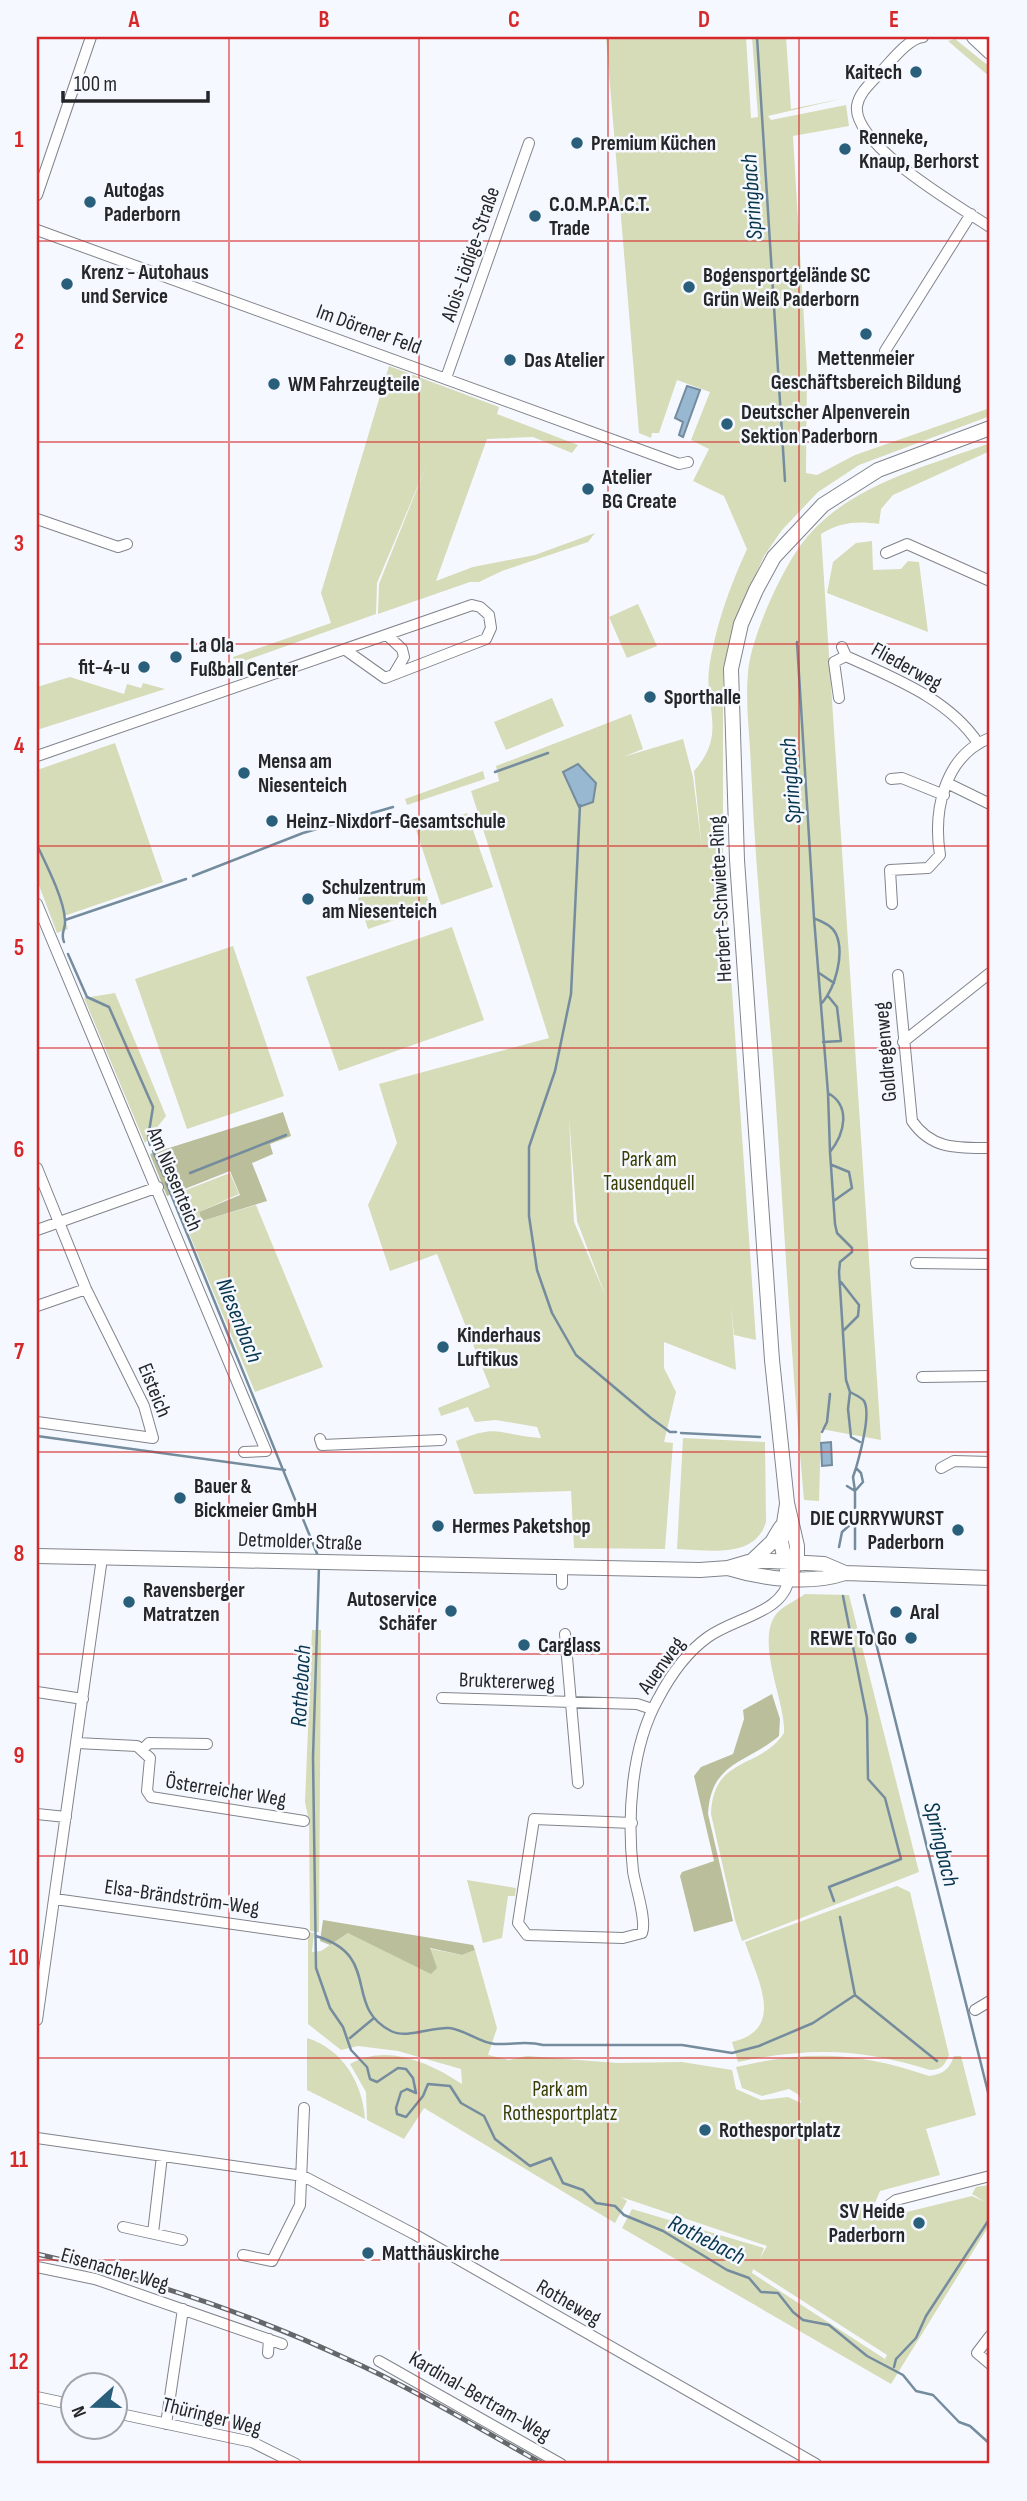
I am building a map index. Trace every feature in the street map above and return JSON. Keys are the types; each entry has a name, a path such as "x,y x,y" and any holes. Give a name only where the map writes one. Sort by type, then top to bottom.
{"main road":[{"path":"974,37 990,52"},
{"name":"Herbert-Schwiete-Ring","path":"789,1578 794,1523 787,1503 772,1360 737,860 731,669 741,624 755,590 774,557 823,505 878,470 990,428"},
{"name":"Herbert-Schwiete-Ring","path":"787,1503 781,1526 791,1561"},
{"path":"752,1561 772,1542 781,1526"},
{"name":"Detmolder Straße","path":"37,1556 319,1564 728,1569 751,1576 826,1580 845,1573"},
{"name":"Detmolder Straße","path":"728,1569 752,1561 791,1561 824,1564 845,1573 990,1578"}],"street":[{"path":"37,195 91,37"},
{"path":"919,37 862,93 858,114 865,130 883,150 922,181 990,227"},
{"name":"Alois-Lödige-Straße","path":"446,378 529,143"},
{"path":"887,360 885,351 971,214"},
{"name":"Im Dörener Feld","path":"37,230 679,464 688,462"},
{"path":"37,519 118,547 127,544"},
{"path":"887,553 907,544 990,581"},
{"path":"37,756 347,651 472,605 480,607 489,615 491,628 486,639 385,678 347,651"},
{"path":"388,636 402,649 404,657 392,676"},
{"name":"Fliederweg","path":"839,698 834,662 844,651 919,690 952,715 978,743"},
{"path":"892,904 890,865 928,868 940,855 936,828 947,783 960,757 978,743 990,738"},
{"path":"891,779 902,779 944,795"},
{"path":"947,783 990,804"},
{"name":"Am Niesenteich","path":"37,904 158,1187 266,1451 244,1452"},
{"path":"903,1042 990,973"},
{"name":"Goldregenweg","path":"898,975 912,1121 928,1140 943,1146 990,1148"},
{"name":"Eisteich","path":"37,1168 86,1289 144,1406 153,1438 37,1422"},
{"path":"37,1230 158,1187"},
{"path":"916,1263 990,1264"},
{"path":"37,1306 86,1289"},
{"path":"922,1377 990,1376"},
{"path":"320,1439 322,1445 441,1440"},
{"path":"941,1468 954,1461 990,1462"},
{"path":"37,2020 102,1558"},
{"path":"562,1567 562,1584"},
{"name":"Auenweg","path":"632,1823 534,1819 520,1929 527,1935 612,1938 642,1933 644,1922 633,1867 632,1823 637,1765 652,1709 670,1678 695,1648 740,1618 779,1602 788,1589 789,1578"},
{"name":"Bruktererweg","path":"565,1634 578,1783"},
{"path":"37,1692 83,1699"},
{"name":"Bruktererweg","path":"442,1698 637,1704 652,1709"},
{"name":"Österreicher Weg","path":"77,1743 143,1749 150,1758 147,1791 151,1797 304,1821"},
{"name":"Österreicher Weg","path":"143,1749 149,1743 207,1744"},
{"path":"37,1814 66,1817"},
{"name":"Elsa-Brändström-Weg","path":"55,1899 304,1934"},
{"path":"975,2010 990,2001"},
{"path":"243,2255 272,2261 300,2205 304,2108"},
{"name":"Rotheweg","path":"37,2138 303,2176 414,2234 816,2464"},
{"path":"153,2233 162,2156"},
{"path":"886,2208 896,2200 990,2176"},
{"path":"123,2227 182,2241"},
{"name":"Eisenacher Weg","path":"37,2267 95,2279 282,2344"},
{"name":"Eisenacher Weg","path":"166,2424 183,2309"},
{"path":"990,2336 977,2353 990,2364"},
{"path":"268,2353 269,2339"},
{"name":"Kardinal-Bertram-Weg","path":"379,2361 561,2464"},
{"path":"37,2397 60,2402"},
{"name":"Thüringer Weg","path":"130,2416 252,2442 296,2464"}],"green space":[{"name":"Park am Tausendquell","path":"606,37 746,37 751,118 758,117 752,37 786,37 791,109 845,98 768,116 771,120 846,105 849,126 793,136 807,371 806,473 817,475 855,455 990,408 990,416 859,465 818,492 782,530 764,556 735,620 723,669 723,859 756,1340 734,1335 731,1303 736,1370 664,1342 664,1368 676,1392 664,1442 673,1443 665,1549 574,1548 571,1491 474,1494 456,1441 492,1431 541,1438 537,1427 496,1420 475,1422 468,1407 441,1416 438,1408 490,1387 437,1254 390,1271 368,1205 397,1143 379,1084 549,1038 471,791 499,781 496,766 631,714 643,749 623,757 683,739 693,777 702,849 694,771 710,744 712,731 708,678 710,662 725,604 747,549 724,496 693,481 709,449 691,440 710,392 677,380 659,433 652,433 651,438 639,433","holes":["569,1117 577,1221 606,1297 574,1222"]},
{"path":"955,39 990,67 990,77 948,41"},
{"path":"389,366 499,407 497,414 578,445 572,453 533,437 487,439 436,581 473,567 535,555 595,533 588,542 502,571 479,582 470,582 378,614 379,584 427,464 377,583 376,614 236,664 233,657 331,623 321,593"},
{"path":"990,443 990,451 893,495 881,509 879,524 849,523 821,534 881,1440 821,1429 819,1501 804,1500 755,838 747,709 750,659 768,605 786,569 803,542 821,522 842,506 889,480"},
{"path":"872,541 873,570 901,569 908,561 919,562 928,632 827,593 833,562 856,543"},
{"path":"638,604 657,646 627,658 609,617"},
{"path":"70,677 124,694 127,684 141,688 143,683 165,689 37,730 37,687"},
{"path":"552,698 564,726 506,750 494,722"},
{"path":"115,743 163,882 64,916 68,929 57,933 37,880 37,770"},
{"path":"483,771 485,779 407,805 405,799"},
{"path":"467,813 493,887 441,905 416,830"},
{"path":"420,877 431,908 368,929 358,898"},
{"path":"452,927 484,1020 339,1071 306,977"},
{"path":"233,946 284,1096 187,1129 135,979"},
{"path":"115,993 166,1116 145,1143 84,998"},
{"path":"283,1112 291,1136 270,1144 273,1154 252,1163 267,1201 202,1221 199,1212 240,1195 230,1171 167,1196 150,1154"},
{"path":"230,1173 239,1194 199,1212 202,1221 256,1205 323,1367 255,1392 173,1195"},
{"path":"683,1438 765,1442 766,1522 752,1542 729,1550 677,1549"},
{"path":"805,1594 849,1595 919,1872 742,1941 711,1814 714,1795 729,1772 763,1753 784,1733 770,1655 771,1625 780,1610"},
{"path":"312,1630 321,1630 319,1932 310,1931 309,1821 305,1802"},
{"path":"772,1694 780,1719 779,1736 723,1773 716,1783 708,1814 733,1921 694,1932 680,1876 682,1872 714,1861 694,1776 701,1767 733,1754 744,1719 743,1710"},
{"path":"467,1880 516,1888 515,1896 508,1896 502,1938 483,1943"},
{"path":"897,1886 910,1892 949,2055 944,2064 940,2068 930,2070 881,2057 835,2052 788,2054 738,2062 732,2042 749,2035 759,2026 764,2001 745,1942"},
{"path":"323,1920 473,1945 475,1950 462,1955 430,1948 437,1968 431,1974 348,1933 330,1945 320,1941"},
{"name":"Park am Rothesportplatz","path":"308,1932 314,1933 312,1952 321,1951 348,1933 462,1955 475,1950 497,2028 488,2055 509,2060 527,2056 617,2063 682,2062 732,2070 736,2089 761,2100 788,2097 801,2103 799,2095 789,2089 762,2096 742,2088 736,2067 787,2058 833,2056 879,2062 929,2076 948,2068 954,2056 961,2056 976,2115 926,2129 940,2175 880,2191 869,2217 874,2220 972,2196 985,2202 972,2194 976,2187 990,2185 990,2224 891,2384 622,2228 632,2209 764,2248 760,2258 767,2246 621,2197 627,2201 615,2223 424,2108 404,2139 367,2120 366,2092 350,2064 378,2055 393,2055 422,2062 462,2084 461,2069 398,2051 358,2046 341,2050 308,2024","holes":["753,2269 887,2355 885,2359 752,2273"]},
{"path":"307,2038 331,2050 349,2070 360,2093 365,2119 307,2090"}],"water":[{"path":"687,386 700,390 683,437 679,435 683,422 675,418"},
{"path":"578,764 596,783 593,802 579,807 563,772"},
{"path":"831,1442 832,1465 822,1466 821,1443"}],"waterway":[{"name":"Springbach","path":"757,37 785,481"},
{"name":"Springbach","path":"797,642 814,918 834,931 839,942 835,980 822,1003"},
{"path":"495,772 548,753"},
{"path":"580,805 571,994 555,1071 529,1147 529,1216 537,1270 552,1313 576,1355 651,1418 670,1432 676,1432"},
{"path":"193,876 303,833 393,807"},
{"name":"Niesenbach","path":"37,845 64,912 64,942"},
{"path":"65,920 186,879"},
{"name":"Springbach","path":"814,918 828,1093 835,1098 843,1112 842,1128 830,1152 837,1233 852,1248 852,1252 840,1262 839,1272 846,1380 850,1392 863,1400 866,1407 864,1434 856,1468 861,1473 863,1482 855,1491 855,1549"},
{"name":"Niesenbach","path":"68,954 87,997 109,1007 153,1107 148,1138 150,1145"},
{"path":"819,973 834,983"},
{"path":"823,1042 841,1041 837,1007 828,996"},
{"name":"Springbach","path":"828,1093 830,1152"},
{"path":"190,1173 286,1135"},
{"name":"Niesenbach","path":"153,1151 164,1176"},
{"name":"Springbach","path":"832,1165 849,1172 852,1188 835,1200"},
{"path":"170,1191 178,1180"},
{"name":"Niesenbach","path":"166,1182 318,1556"},
{"name":"Springbach","path":"841,1282 859,1305 858,1316 844,1330"},
{"name":"Springbach","path":"850,1392 848,1409 851,1437 860,1442"},
{"path":"822,1432 827,1422 830,1394"},
{"path":"681,1433 760,1437"},
{"name":"Rothebach","path":"37,1436 285,1470"},
{"name":"Springbach","path":"855,1491 853,1477 856,1468"},
{"name":"Springbach","path":"847,1486 855,1491"},
{"path":"839,1547 842,1532 851,1524 855,1525"},
{"name":"Rothebach","path":"319,1566 313,1757 316,1968 330,2008 343,2027 351,2050 367,2067 370,2079 377,2082 398,2068 406,2069 413,2078 416,2093 407,2089 401,2092 397,2114 406,2117 423,2096 428,2084 450,2086 461,2103 484,2116 495,2139 530,2166 551,2158 563,2183 583,2190 596,2203 615,2206 624,2215 663,2231 727,2270 749,2278 761,2292 778,2293 803,2320 829,2325 867,2356 903,2375 916,2391 933,2395 959,2422 970,2426 990,2444"},
{"name":"Springbach","path":"864,1595 990,2100"},
{"path":"834,1901 829,1887 901,1859 885,1798 868,1779 867,1718 843,1596"},
{"path":"840,1917 855,1995 937,2061"},
{"path":"316,1936 336,1945 349,1956 356,1968 368,2008 376,2021 391,2031 404,2034 449,2028 495,2044 682,2045 732,2053 759,2046 813,2023 855,1995"},
{"path":"350,2038 374,2018"},
{"name":"Springbach","path":"894,2367 896,2359 916,2338 926,2316 990,2218"}],"railway":[{"path":"37,2254 155,2285 308,2341 446,2409 543,2464"}],"place":[{"name":"Kaitech","path":"916,72"},
{"name":"Premium Küchen","path":"577,143"},
{"name":"Renneke, Knaup, Berhorst","path":"845,149"},
{"name":"Autogas Paderborn","path":"90,202"},
{"name":"C.O.M.P.A.C.T. Trade","path":"535,216"},
{"name":"Krenz - Autohaus und Service","path":"67,284"},
{"name":"Bogensportgelände SC Grün Weiß Paderborn","path":"689,287"},
{"name":"Mettenmeier Geschäftsbereich Bildung","path":"866,334"},
{"name":"Das Atelier","path":"510,360"},
{"name":"WM Fahrzeugteile","path":"274,384"},
{"name":"Deutscher Alpenverein Sektion Paderborn","path":"727,424"},
{"name":"Atelier BG Create","path":"588,489"},
{"name":"La Ola Fußball Center","path":"176,657"},
{"name":"fit-4-u","path":"144,667"},
{"name":"Sporthalle","path":"650,697"},
{"name":"Mensa am Niesenteich","path":"244,773"},
{"name":"Heinz-Nixdorf-Gesamtschule","path":"272,821"},
{"name":"Schulzentrum am Niesenteich","path":"308,899"},
{"name":"Kinderhaus Luftikus","path":"443,1347"},
{"name":"Bauer & Bickmeier GmbH","path":"180,1498"},
{"name":"Hermes Paketshop","path":"438,1526"},
{"name":"DIE CURRYWURST Paderborn","path":"958,1530"},
{"name":"Ravensberger Matratzen","path":"129,1602"},
{"name":"Autoservice Schäfer","path":"451,1611"},
{"name":"Aral","path":"896,1612"},
{"name":"REWE To Go","path":"911,1638"},
{"name":"Carglass","path":"524,1645"},
{"name":"Rothesportplatz","path":"705,2130"},
{"name":"SV Heide Paderborn","path":"919,2223"},
{"name":"Matthäuskirche","path":"368,2253"}]}
